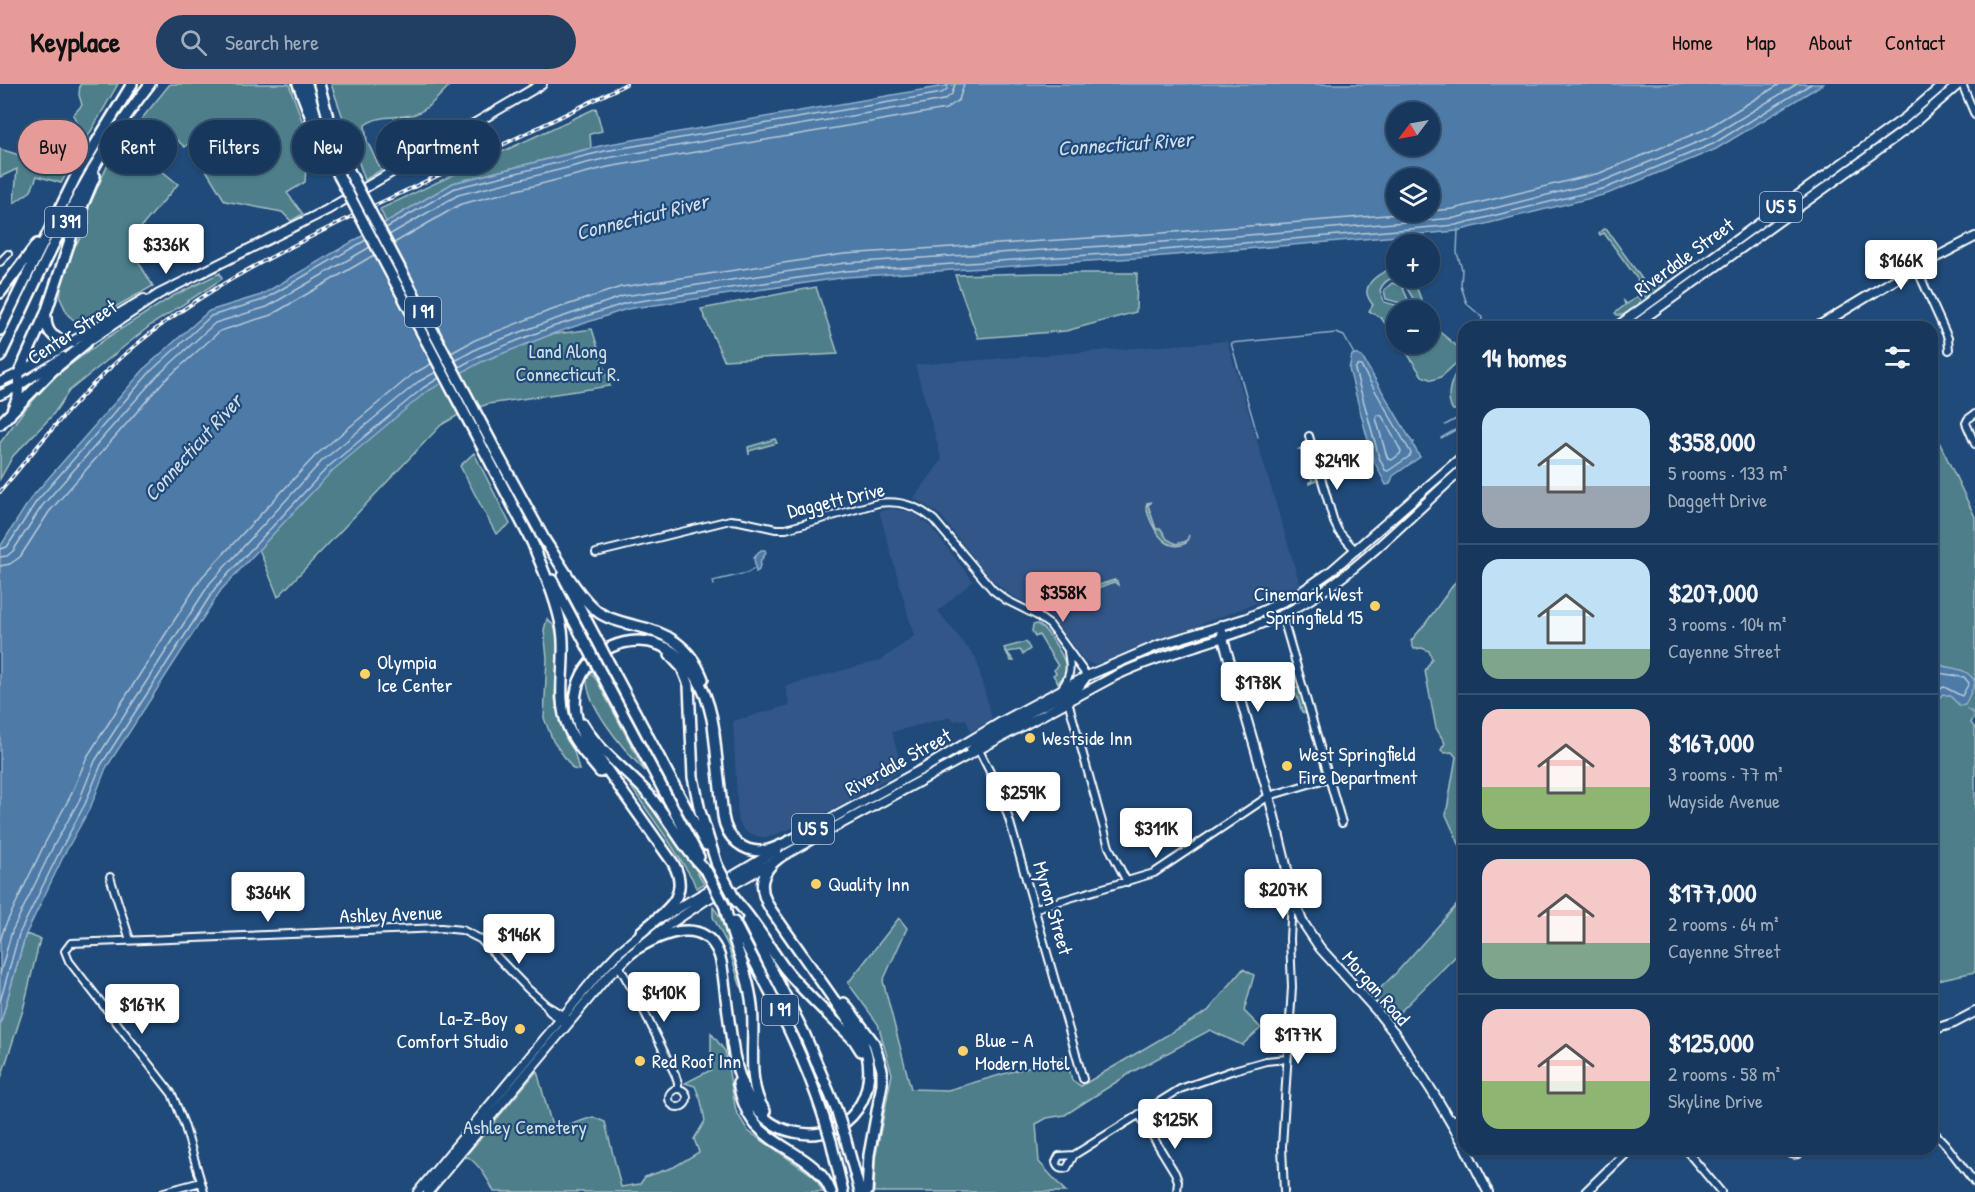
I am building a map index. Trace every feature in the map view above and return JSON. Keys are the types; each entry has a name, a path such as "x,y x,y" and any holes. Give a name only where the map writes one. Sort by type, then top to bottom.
{"highway":[{"path":"107,120 125,84"},
{"path":"109,120 132,84"},
{"name":"I 391","path":"124,120 151,84"},
{"path":"298,84 312,120"},
{"name":"I 91","path":"307,84 316,120"},
{"name":"I 91","path":"319,84 330,120"},
{"path":"324,84 332,120"},
{"name":"I 391","path":"0,330 52,223 100,135"},
{"name":"I 391","path":"0,357 76,200 100,158"},
{"path":"10,415 18,397 19,374 46,313 82,206 100,165"},
{"name":"I 91","path":"338,174 790,1031 808,1072 824,1118 843,1192"},
{"name":"I 91","path":"351,174 804,1033 837,1109 860,1192"},
{"path":"0,294 52,223"},
{"path":"46,313 46,324 53,336 58,340 73,342"},
{"path":"0,424 52,371 86,343"},
{"path":"540,533 584,597 596,610 612,619 663,633 675,640 689,654 704,683 714,730 723,820 731,838 743,847 761,851 804,834"},
{"path":"532,542 561,624 564,652 562,702 567,725 579,745 668,856"},
{"path":"641,933 672,905 678,895 678,874 668,856 583,736 576,707 580,681 586,668 598,654 615,645 631,642 660,644 672,650 686,662 703,690 714,730"},
{"path":"631,642 650,644 666,652 679,664 687,676 691,695 690,740 694,785 717,865"},
{"path":"580,681 578,707 581,721 588,732 648,794 693,857 707,872"},
{"path":"732,1043 740,1077 754,1105 773,1124 795,1132 819,1134 843,1124 857,1110 867,1088 868,1060 860,1036 773,913 765,898 763,878 767,869 780,857"},
{"path":"736,901 796,982 857,1043 867,1065 867,1088"},
{"path":"725,907 746,970 751,997 756,1094 772,1119 795,1132"},
{"path":"773,913 868,1035 878,1052 882,1080 870,1147 867,1192"},
{"path":"638,948 665,934 680,931 699,934 712,943 720,959 738,1087 750,1116 762,1131 816,1169 826,1181 831,1192"}],"main road":[{"name":"Center Street","path":"0,395 17,387 159,294 327,210 542,84"},
{"name":"Riverdale Street","path":"1624,321 1905,117 1944,84"},
{"name":"Riverdale Street","path":"1640,321 1908,128 1960,84"},
{"path":"1827,321 1916,267 1975,237"},
{"name":"Center Street","path":"0,382 19,374 147,297 159,294"},
{"name":"Riverdale Street","path":"428,1192 613,958 641,933 681,906 804,834 1061,689 1159,645 1247,618 1295,596 1322,579 1458,460"},
{"name":"Riverdale Street","path":"418,1192 565,1020 638,948 682,914 780,857 966,755 1141,664 1166,654 1223,638 1282,615 1329,586 1458,473"},
{"path":"1372,550 1380,538 1412,511 1410,506 1405,507"},
{"name":"Morgan Road","path":"1221,625 1302,921 1320,948 1390,1027 1458,1134"},
{"path":"1212,628 1223,638"},
{"path":"966,755 978,744 998,732 1078,688 1087,676 1105,682"},
{"path":"1938,1028 1975,1012"},
{"path":"1450,1119 1458,1121"},
{"path":"1469,1155 1488,1192"},
{"path":"1586,1192 1624,1155"}],"street":[{"path":"1960,84 1975,115"},
{"path":"0,262 8,254"},
{"path":"1916,267 1948,338 1949,350"},
{"path":"1975,414 1966,421 1975,444"},
{"path":"1309,436 1334,522 1339,532 1356,550"},
{"name":"Daggett Drive","path":"596,553 730,520 783,529 878,503 903,503 931,517 990,588 1006,600 1044,620 1087,676"},
{"path":"1282,615 1342,824"},
{"path":"1061,689 1067,681 1071,668 1068,652"},
{"path":"1068,701 1109,847 1127,882"},
{"name":"Myron Street","path":"979,750 1001,796 1036,908 1083,1079"},
{"path":"1036,908 1161,870 1269,796 1329,778"},
{"path":"110,877 130,940"},
{"path":"1284,1192 1282,1147 1292,987 1290,939 1292,891"},
{"path":"1290,939 1293,927 1302,921"},
{"name":"Ashley Avenue","path":"201,1182 184,1124 172,1094 69,961 65,949 68,945 76,942 458,929 480,939 515,978 565,1020"},
{"path":"619,966 675,1074 678,1089"},
{"path":"1074,1155 1180,1089 1234,1070 1266,1061 1286,1059"},
{"path":"1139,1114 1175,1173 1178,1184 1177,1192"},
{"path":"1938,1136 1975,1183"},
{"path":"1690,1155 1721,1192"},
{"path":"164,1192 201,1182 204,1192"}],"shaded area":[{"path":"1227,341 1300,584 1272,597 1094,665 1083,660 1051,616 1009,594 988,576 940,515 914,498 942,460 915,365"},
{"path":"892,509 918,516 931,527 973,581 938,611 976,658 992,719 971,732 966,719 954,721 951,717 892,732 902,770 814,820 766,838 749,834 738,820 733,721 790,705 785,686 881,660 914,636 879,511"}],"green space":[{"path":"80,84 118,84 88,136 88,120 76,120 73,115 82,105 79,95"},
{"path":"170,84 289,84 302,120 292,120 292,174 306,174 305,182 287,193 303,214 291,221 282,212 225,201 208,174 280,174 280,120 189,120 189,143 185,147 177,140 177,120 141,120"},
{"path":"331,84 451,84 420,112 377,119 365,125 367,141 376,160 376,173 365,180 363,174 364,120 344,120"},
{"path":"596,108 602,131 590,134 591,148 500,171 500,153"},
{"path":"0,149 18,155 18,174 66,174 61,183 37,176 31,191 14,203 17,169 0,177"},
{"path":"104,174 166,174 178,184 142,226 138,261 153,286 81,326 68,315 60,298 62,280 71,252 89,225 89,207"},
{"path":"455,174 488,174 453,183 386,222 380,209"},
{"path":"1603,229 1607,230 1642,279 1637,284 1638,280 1604,233 1600,235"},
{"path":"1386,272 1386,282 1380,290 1386,303 1386,324 1381,318 1369,311 1373,305 1367,293 1371,282"},
{"path":"220,273 222,279 151,325 69,391 52,416 13,456 0,479 0,443 22,413 54,377 108,337 173,296"},
{"path":"1137,273 1136,312 1066,331 978,338 955,275"},
{"path":"1666,276 1669,282 1645,297 1642,293"},
{"path":"816,287 838,354 724,360 701,309"},
{"path":"1403,288 1408,300 1386,299 1384,290"},
{"path":"1407,288 1417,288 1421,300 1414,300"},
{"path":"1638,296 1639,304 1623,315 1615,313 1625,305 1624,301 1627,304"},
{"name":"Land Along Connecticut R.","path":"592,329 610,386 488,404 460,414 441,425 278,597 259,549 406,386 483,361 549,335"},
{"path":"1440,332 1458,347 1458,361 1441,377 1432,380 1422,376 1408,354 1440,354"},
{"path":"1458,370 1458,410 1453,410 1450,405 1449,392"},
{"path":"775,439 777,443 749,451 749,455 748,447"},
{"path":"1938,440 1975,517 1975,714 1971,723 1975,728 1975,972 1938,980"},
{"path":"1307,446 1318,480 1309,484 1312,481 1308,465 1304,466 1307,463 1303,450 1299,449"},
{"path":"474,453 510,524 496,534 460,466"},
{"path":"1152,502 1148,505 1156,529 1161,529 1167,539 1176,544 1187,541 1186,543 1178,546 1171,545 1159,536 1146,507 1147,503"},
{"path":"1458,578 1458,842 1446,815 1456,757 1452,752 1445,753 1441,750 1445,743 1436,728 1425,671 1432,659 1429,651 1422,648 1414,649 1411,641"},
{"path":"1114,580 1118,585 1114,582 1076,596 1077,600 1074,600 1075,593"},
{"path":"547,619 554,626 559,641 555,698 559,719 566,739 574,751 579,770 573,769 553,741 544,718 547,658 544,630"},
{"path":"1037,624 1052,638 1066,666 1067,671 1058,683 1053,675 1058,666 1039,635 1035,637 1032,631 1033,625"},
{"path":"1026,642 1030,649 1023,654 1020,650 1007,652 1014,661 1011,661 1004,648"},
{"path":"589,672 596,679 645,771 627,752 597,710 587,683"},
{"path":"1296,687 1300,690 1306,714 1302,712 1297,696 1293,692"},
{"path":"622,774 667,826 687,854 704,884 696,888 670,843"},
{"path":"1458,904 1458,954 1392,1020 1372,996 1396,973"},
{"path":"713,907 720,916 735,948 745,992 740,985 728,946 713,917"},
{"path":"899,918 907,928 883,981 911,1089 948,1090 1066,1056 1072,1080 1081,1086 1208,1011 1243,969 1254,975 1244,1011 1261,1028 1242,1045 1210,1030 1132,1072 1065,1115 1047,1118 1036,1124 1039,1162 1066,1192 874,1192 875,1159 892,1074 878,1024 848,983"},
{"path":"26,934 40,939 23,1010 0,1081 0,1025"},
{"name":"Ashley Cemetery","path":"711,1033 725,1051 736,1111 748,1131 815,1177 823,1192 494,1192 476,1164 468,1157 464,1158 537,1071 553,1130 593,1117 605,1122 621,1187 640,1184 645,1177 674,1167 699,1152 694,1139 705,1121 701,1101 695,1086 685,1083 711,1070"}],"water":[{"name":"Connecticut River","path":"956,84 1823,84 1716,149 1607,194 1457,231 1386,234 1386,237 1151,257 847,277 627,309 555,333 483,361 426,392 332,471 221,590 106,768 91,806 65,853 25,936 0,1025 0,547 31,498 147,366 209,311 261,295 453,183 489,174 500,174 500,171 604,145"},
{"path":"1352,355 1362,357 1414,442 1413,445 1420,457 1393,476 1390,484 1386,485 1373,459 1349,369"},
{"path":"761,550 765,550 766,553 756,572 754,558"},
{"path":"1938,665 1955,668 1973,678 1975,683 1965,705 1960,706 1950,696 1943,694 1938,699"}],"pier":[{"path":"382,220 463,375 442,387 361,233"}],"waterway":[{"path":"1458,229 1457,253 1462,269 1461,286 1467,304 1482,317 1482,321"},
{"path":"1258,437 1231,343 1336,333 1344,336 1354,354"},
{"path":"1445,425 1458,418"},
{"path":"1441,438 1458,428"},
{"path":"714,585 713,581 747,573 755,568"},
{"path":"1967,709 1975,714"}],"railway":[{"path":"0,492 67,412 103,375 142,340 192,303 301,242 626,84"}],"place":[{"name":"Cinemark West Springfield 15","path":"1375,606"},
{"name":"Olympia Ice Center","path":"365,674"},
{"name":"Westside Inn","path":"1030,738"},
{"name":"West Springfield Fire Department","path":"1287,766"},
{"name":"Quality Inn","path":"816,884"},
{"name":"La-Z-Boy Comfort Studio","path":"520,1029"},
{"name":"Blue - A Modern Hotel","path":"963,1051"},
{"name":"Red Roof Inn","path":"640,1061"}]}
